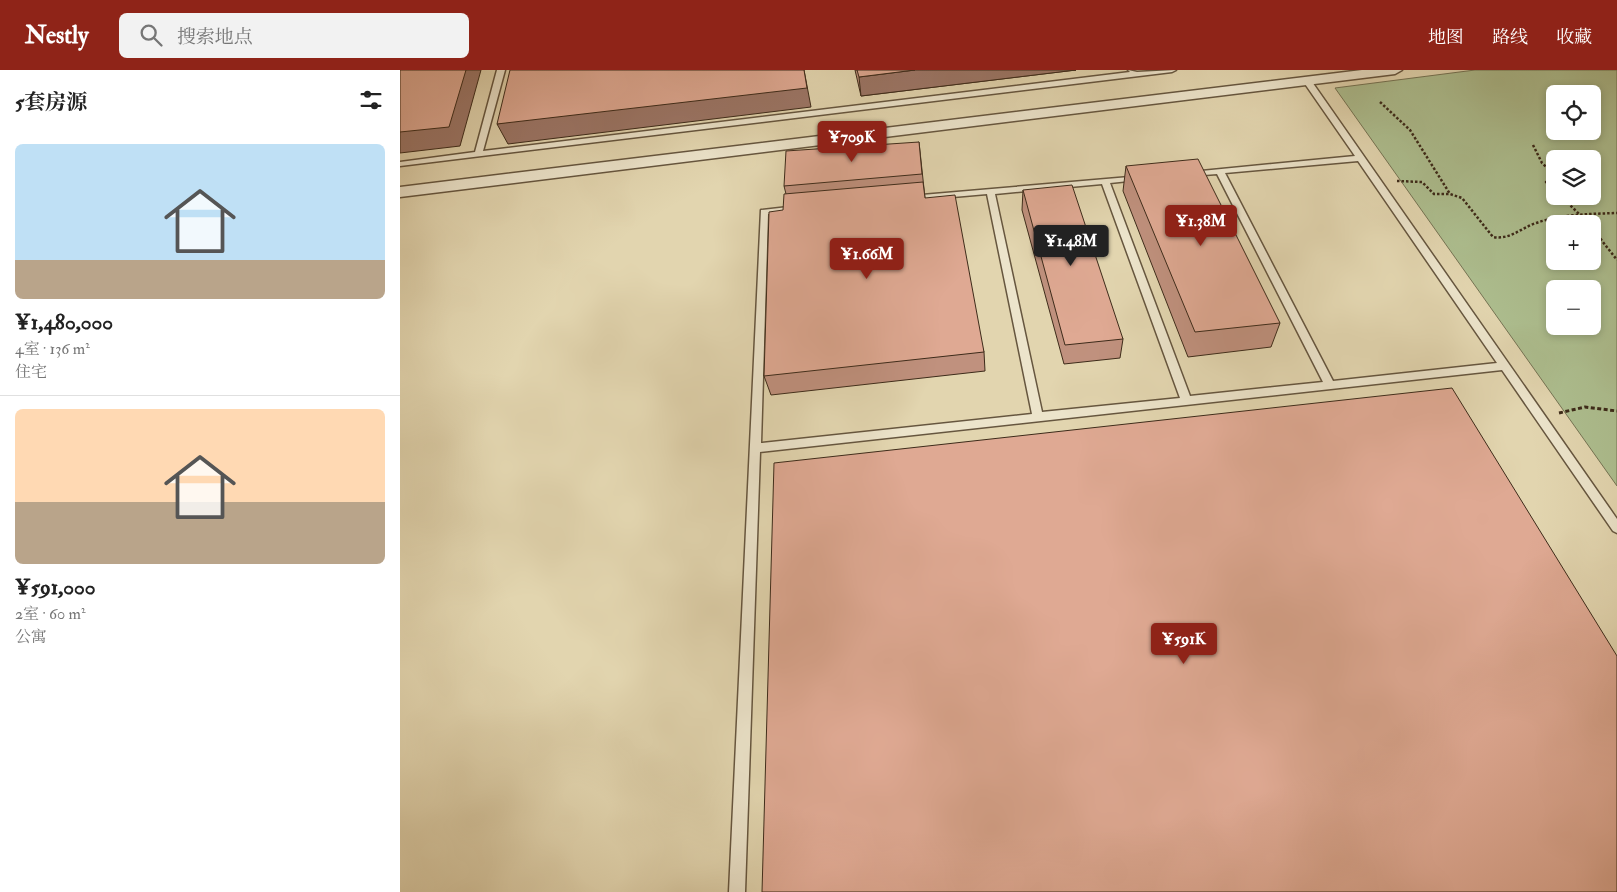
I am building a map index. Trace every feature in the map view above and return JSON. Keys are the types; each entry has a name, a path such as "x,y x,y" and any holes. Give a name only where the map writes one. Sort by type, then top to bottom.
{"street":[{"path":"400,192 1395,70"}],"lane":[{"path":"478,154 501,70"},
{"path":"400,164 1134,72 1172,70"},
{"path":"1308,81 1617,528"},
{"path":"1182,174 1361,158"},
{"path":"1220,171 1330,385"},
{"path":"904,199 1153,177"},
{"path":"1105,181 1186,400"},
{"path":"990,192 1038,417"},
{"path":"737,892 764,212 804,208"},
{"path":"755,448 1504,366"}],"path":[{"path":"1380,102 1410,130 1425,151 1450,194"},
{"path":"1533,145 1542,163 1546,167"},
{"path":"1378,182 1422,182 1434,194 1450,194 1462,198 1492,237 1503,239 1536,223 1580,214 1617,213"},
{"path":"1570,205 1580,214"},
{"path":"1601,240 1617,260"},
{"path":"1542,419 1568,410 1585,407 1617,411"}],"green space":[{"path":"1475,70 1617,70 1617,486 1335,88"}],"building":[{"path":"400,70 466,70 449,127 400,132"},
{"path":"510,70 804,70 807,88 497,124"},
{"path":"857,70 915,70 859,77"},
{"path":"919,142 922,174 784,186 786,151"},
{"path":"1198,159 1280,323 1195,332 1126,166"},
{"path":"923,182 925,198 955,195 984,352 764,376 769,212 783,210 784,194"},
{"path":"1072,185 1123,339 1065,345 1023,190"},
{"path":"1452,388 1617,656 1617,892 762,892 774,463"}]}
